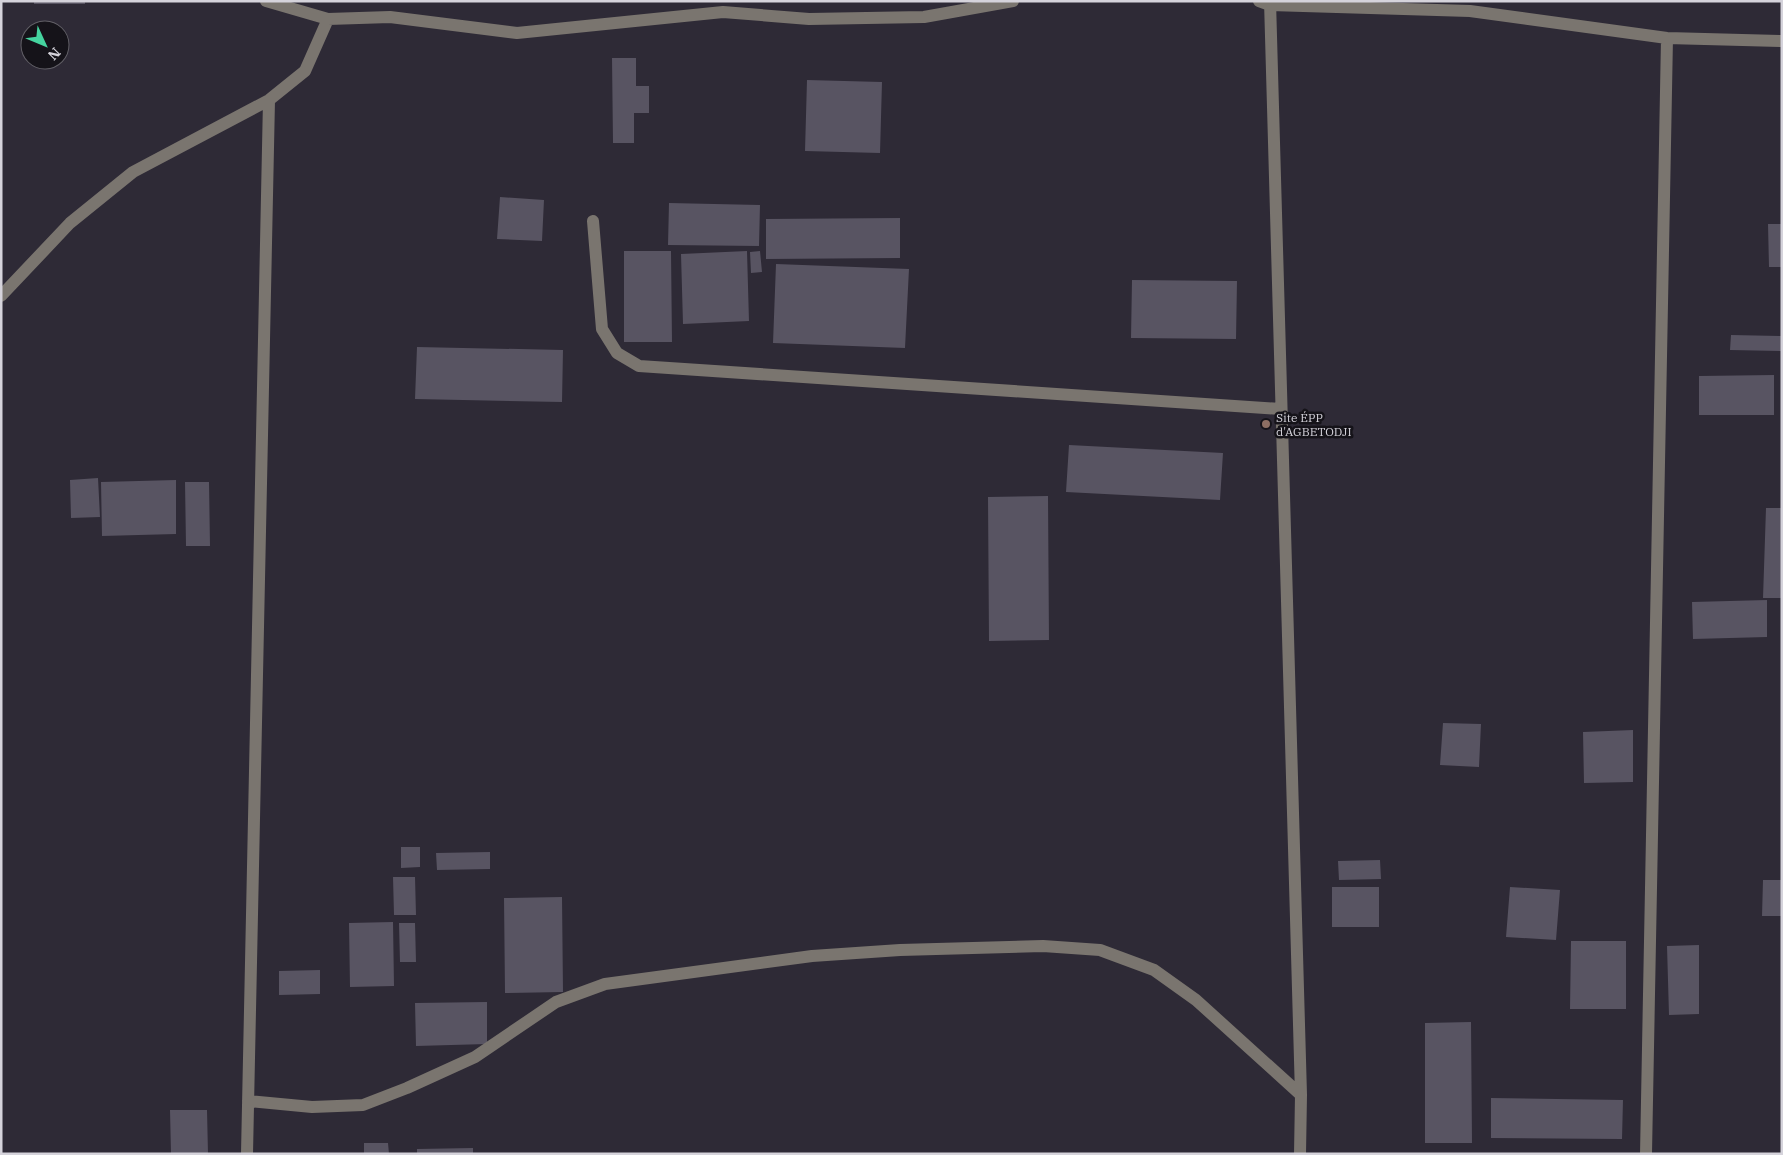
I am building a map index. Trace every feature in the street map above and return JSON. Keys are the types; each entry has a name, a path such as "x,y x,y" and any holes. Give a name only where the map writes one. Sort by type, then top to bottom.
{"street":[{"path":"266,1 328,19 390,17 517,33 723,12 809,19 924,17 1013,1"},
{"path":"1300,1154 1301,1095 1282,409 1266,3 1470,11 1666,38 1782,41"},
{"path":"1,296 70,223 133,172 268,100 305,71 328,19"},
{"path":"1646,1154 1666,38"},
{"path":"248,1154 268,100"},
{"path":"593,221 602,329 617,353 639,366 1282,409"},
{"path":"248,1100 312,1107 363,1105 408,1088 475,1058 556,1002 605,984 812,956 900,950 1043,946 1100,950 1154,970 1196,1000 1301,1095"}],"building":[{"path":"34,1 85,1 85,4 34,4"},
{"path":"612,58 636,58 636,86 649,86 649,113 634,113 634,143 613,143"},
{"path":"807,80 882,82 880,153 805,151"},
{"path":"500,197 544,200 542,241 497,239"},
{"path":"669,203 760,205 759,246 668,245"},
{"path":"900,218 900,258 766,259 766,219"},
{"path":"1768,224 1782,224 1782,267 1769,267"},
{"path":"624,251 671,251 672,342 624,342"},
{"path":"747,251 749,321 683,324 681,254"},
{"path":"760,251 762,272 751,273 750,252"},
{"path":"776,264 909,269 905,348 773,343"},
{"path":"1132,280 1237,281 1236,339 1131,338"},
{"path":"1731,335 1782,336 1782,351 1730,350"},
{"path":"417,347 563,350 562,402 415,399"},
{"path":"1774,375 1774,415 1699,415 1699,376"},
{"path":"1069,445 1223,453 1220,500 1066,492"},
{"path":"98,478 100,517 71,518 70,480"},
{"path":"176,480 176,534 102,536 101,482"},
{"path":"185,482 209,482 210,546 186,546"},
{"path":"1048,496 1049,640 989,641 988,497"},
{"path":"1766,508 1782,508 1782,598 1763,598"},
{"path":"1767,600 1767,637 1693,639 1692,602"},
{"path":"1443,723 1481,724 1479,767 1440,765"},
{"path":"1633,730 1633,782 1584,783 1583,732"},
{"path":"401,847 420,847 420,867 401,868"},
{"path":"490,852 490,869 437,870 436,853"},
{"path":"1380,860 1381,879 1339,880 1338,861"},
{"path":"393,877 415,877 416,915 394,915"},
{"path":"1763,880 1782,880 1782,916 1762,916"},
{"path":"1332,887 1379,887 1379,927 1332,927"},
{"path":"1510,887 1560,890 1556,940 1506,937"},
{"path":"562,897 563,992 505,993 504,898"},
{"path":"393,922 394,986 350,987 349,923"},
{"path":"399,923 415,923 416,962 400,962"},
{"path":"1571,941 1626,941 1626,1009 1570,1009"},
{"path":"1699,945 1699,1014 1669,1015 1667,946"},
{"path":"320,970 320,994 279,995 279,971"},
{"path":"487,1002 487,1044 416,1046 415,1003"},
{"path":"1471,1022 1472,1143 1425,1143 1425,1023"},
{"path":"1491,1098 1623,1100 1622,1139 1491,1138"},
{"path":"170,1110 207,1110 208,1154 171,1154"},
{"path":"364,1143 388,1143 389,1154 364,1154"},
{"path":"473,1148 473,1154 417,1154 417,1149"}],"place":[{"name":"Site ÉPP d'AGBETODJI","path":"1266,424"}]}
